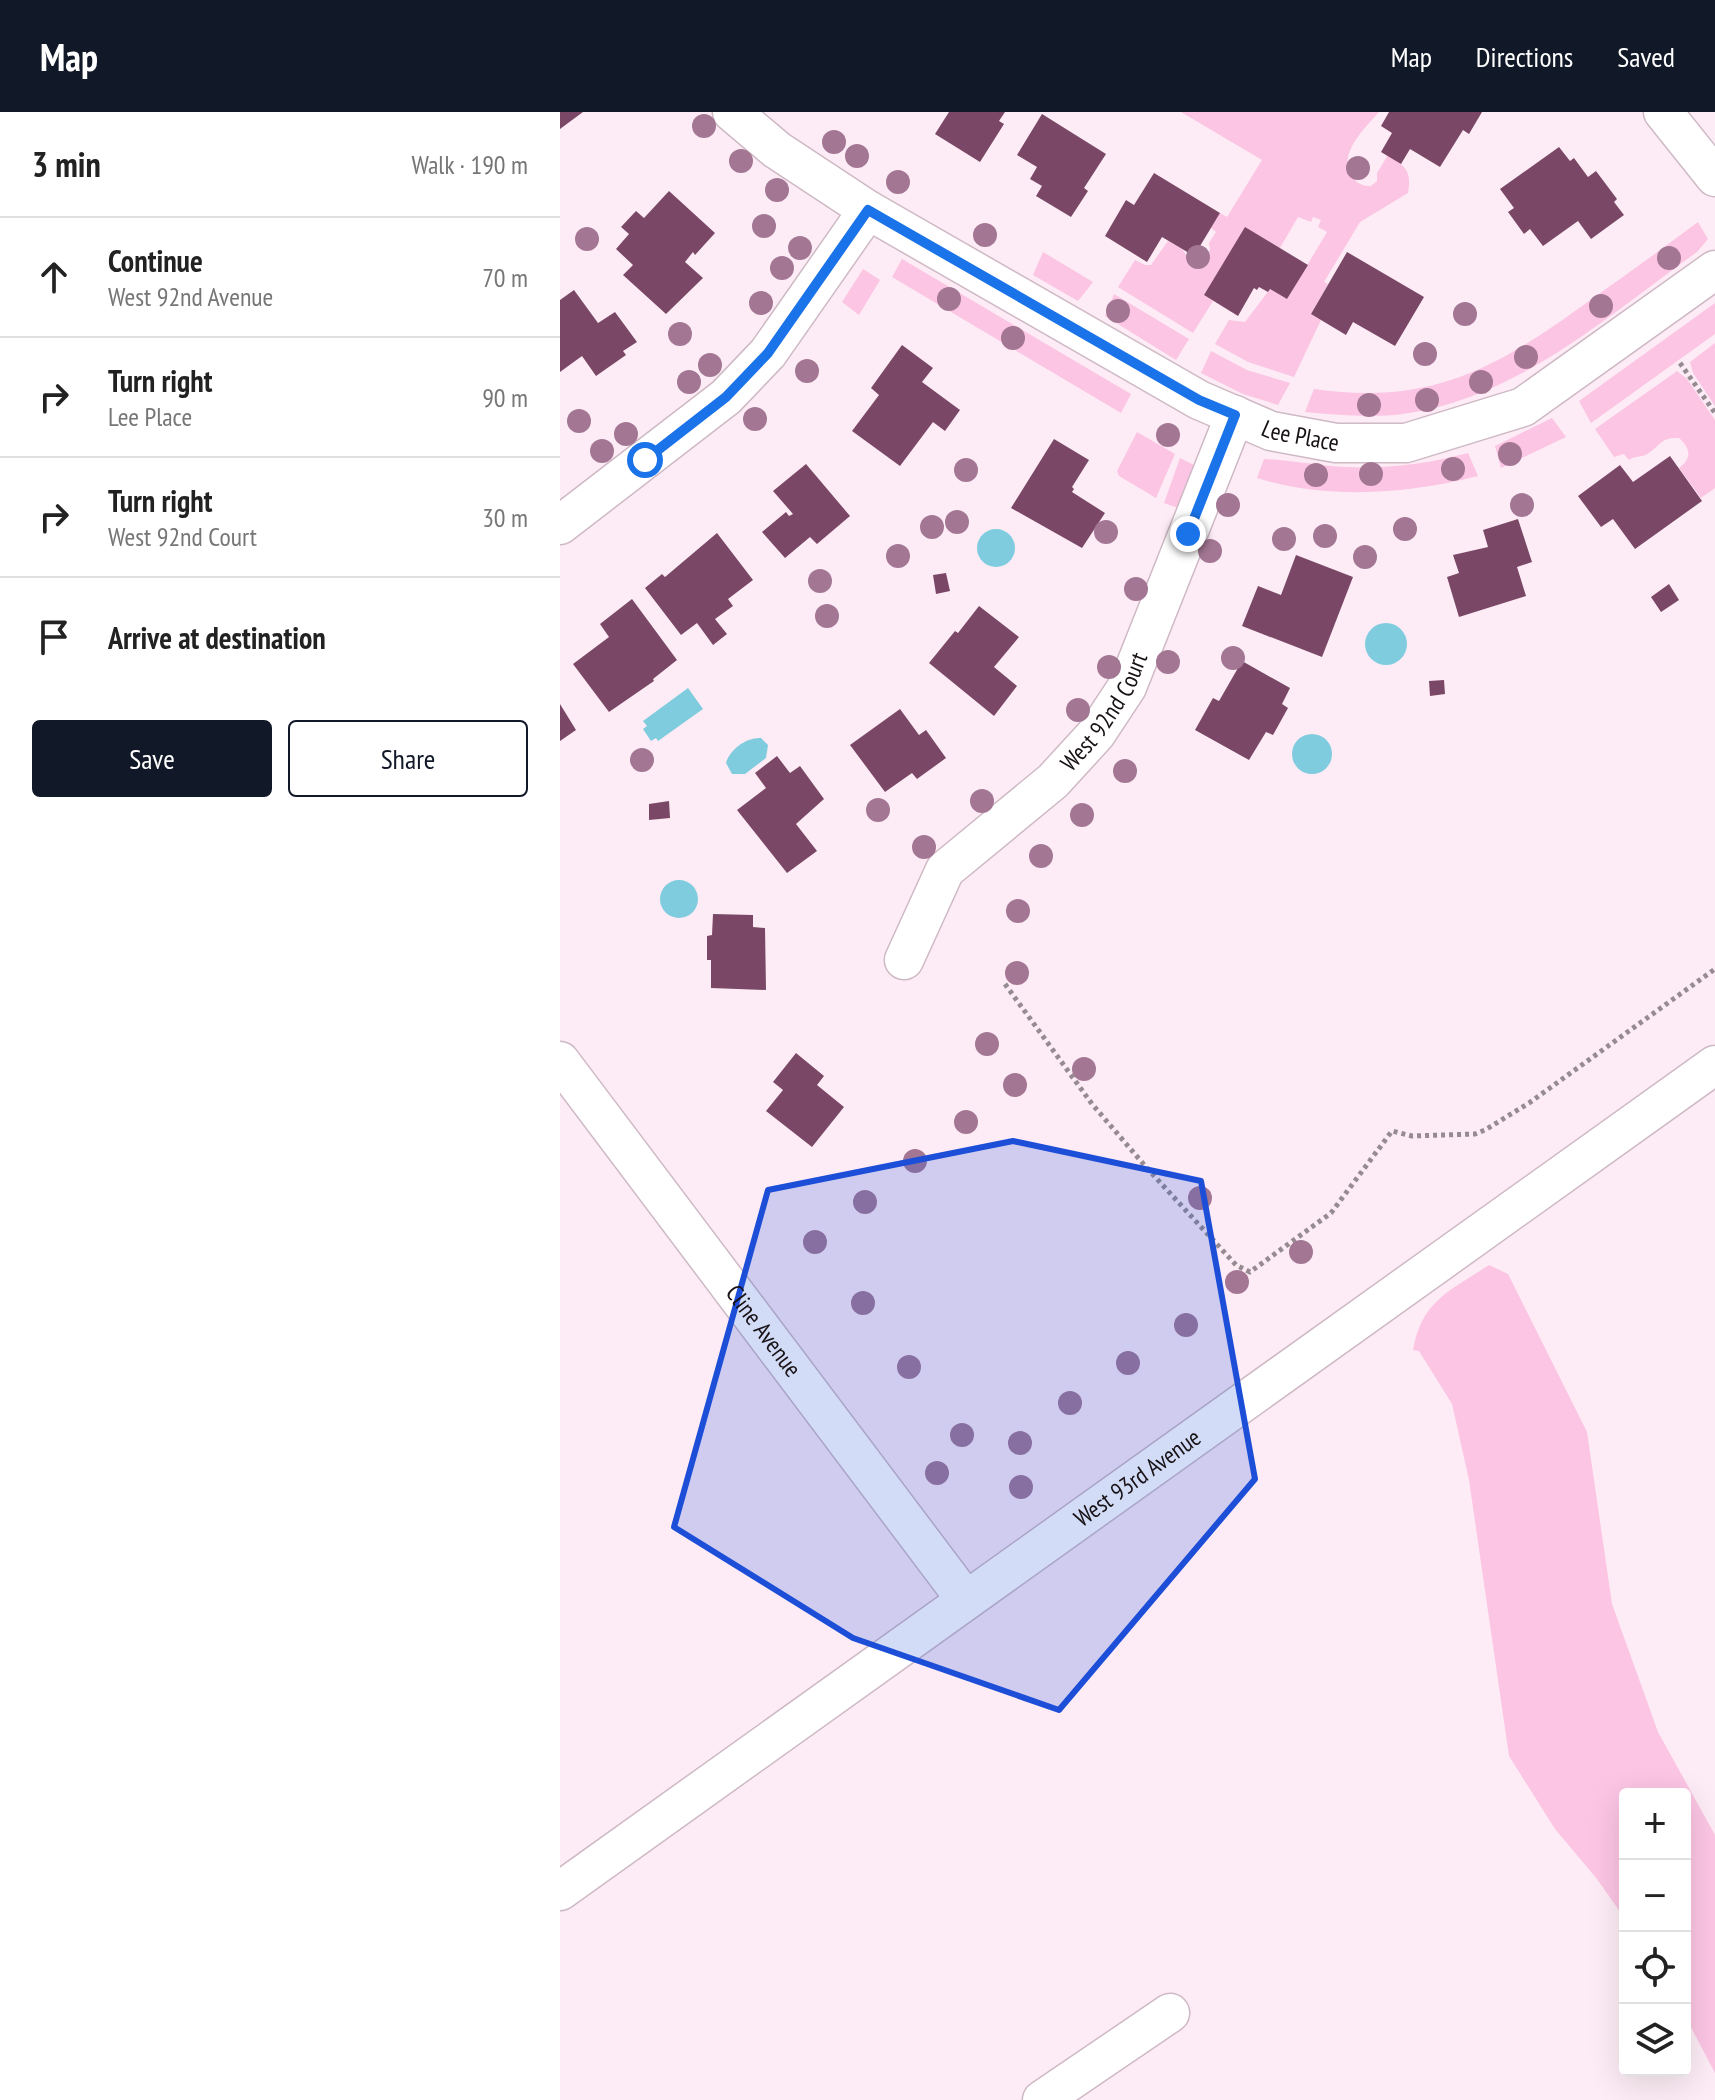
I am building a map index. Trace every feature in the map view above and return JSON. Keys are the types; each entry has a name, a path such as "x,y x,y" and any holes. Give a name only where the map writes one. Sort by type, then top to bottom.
{"street":[{"name":"Lee Place","path":"732,112 777,150 868,210 1199,400 1271,431 1336,443 1406,443 1523,407 1715,270"},
{"path":"1663,112 1715,177"},
{"path":"560,525 726,397 768,353 868,210"},
{"name":"West 92nd Court","path":"904,960 945,870 1053,781 1096,734 1127,687 1235,415"},
{"name":"Cline Avenue","path":"560,1061 966,1600"},
{"name":"West 93rd Avenue","path":"560,1891 1715,1065"},
{"path":"1042,2100 1170,2013"}],"path":[{"path":"1680,363 1715,413"},
{"path":"1005,984 1101,1114 1236,1265 1250,1272 1331,1213 1392,1131 1412,1136 1475,1134 1485,1130 1529,1103 1715,969"}],"highlighted area":[{"path":"1013,1141 1201,1181 1255,1479 1059,1710 853,1638 674,1527 768,1190"}],"shaded area":[{"path":"1181,112 1379,112 1349,152 1349,170 1358,183 1371,186 1377,181 1377,173 1388,155 1408,174 1408,193 1360,222 1324,282 1328,284 1311,314 1321,320 1294,377 1248,362 1215,344 1229,320 1245,322 1270,289 1287,299 1327,232 1318,227 1321,220 1313,217 1311,222 1298,217 1280,248 1245,228 1204,295 1213,301 1193,333 1118,287 1135,260 1151,265 1168,241 1182,249 1192,264 1206,260 1209,243 1216,232 1211,228 1220,213 1227,217 1262,160"},
{"path":"1698,222 1708,239 1697,252 1594,328 1523,373 1445,405 1403,414 1366,416 1305,412 1314,389 1356,393 1394,392 1462,376 1493,362 1556,324"},
{"path":"1043,252 1093,282 1078,301 1033,275"},
{"path":"902,259 1131,394 1121,413 892,277"},
{"path":"863,269 880,280 859,315 842,302"},
{"path":"1114,294 1189,339 1176,360 1105,316"},
{"path":"1715,303 1715,334 1591,423 1579,401"},
{"path":"1715,343 1715,406 1693,373 1690,362"},
{"path":"1211,351 1247,370 1290,383 1278,405 1243,394 1201,373"},
{"path":"1677,371 1687,379 1715,420 1715,488 1701,498 1679,468 1686,461 1688,453 1679,438 1665,440 1646,455 1629,460 1624,454 1614,457 1595,429"},
{"path":"1552,418 1566,437 1501,468 1495,446"},
{"path":"1137,432 1175,454 1156,498 1119,476 1117,471"},
{"path":"1468,453 1478,476 1424,487 1339,492 1312,490 1257,478 1264,459 1376,467 1422,463"},
{"path":"1180,458 1194,465 1178,508 1164,503"},
{"path":"1489,1265 1508,1274 1587,1432 1612,1604 1658,1732 1689,1788 1619,1788 1619,1910 1555,1829 1509,1756 1469,1480 1452,1404 1419,1351 1413,1350 1423,1319 1450,1290"},
{"path":"1691,1792 1715,1835 1715,2073 1691,2027"}],"water":[{"path":"996,529 1009,535 1015,548 1009,561 996,567 983,561 977,548 983,535"},
{"path":"1386,623 1401,629 1407,644 1401,659 1386,665 1371,659 1365,644 1371,629"},
{"path":"688,688 703,709 658,741 656,738 651,741 643,729 647,726 643,721"},
{"path":"1312,734 1326,740 1332,754 1326,768 1312,774 1298,768 1292,754 1298,740"},
{"path":"761,738 768,745 766,758 745,774 732,774 726,763 731,753 745,742"},
{"path":"679,880 692,886 698,899 692,912 679,918 666,912 660,899 666,886"}],"building":[{"path":"560,112 583,112 560,129"},
{"path":"949,112 1005,112 999,121 1004,124 980,162 935,134"},
{"path":"1389,112 1482,112 1469,134 1463,130 1440,167 1410,149 1401,164 1381,152 1392,133 1381,126"},
{"path":"1042,114 1106,154 1084,188 1088,191 1071,217 1036,196 1042,186 1030,179 1037,167 1017,155"},
{"path":"1559,147 1570,161 1574,158 1588,177 1596,171 1617,199 1614,202 1624,215 1591,239 1578,221 1543,246 1530,229 1524,234 1508,212 1514,208 1500,189"},
{"path":"1154,173 1220,213 1194,256 1162,237 1147,262 1105,236 1126,200 1134,205"},
{"path":"669,191 715,233 685,262 703,278 666,314 623,275 633,265 616,249 629,234 621,227 636,211 644,218"},
{"path":"1245,227 1308,265 1287,299 1270,289 1268,292 1254,288 1238,316 1204,295"},
{"path":"1347,252 1424,297 1395,346 1353,322 1346,335 1311,314"},
{"path":"574,290 598,323 615,312 637,342 623,351 626,355 596,376 582,356 560,372 560,300"},
{"path":"902,345 933,368 922,382 960,410 945,431 933,422 900,466 852,431 879,395 871,388"},
{"path":"1054,439 1089,460 1072,492 1105,513 1082,548 1011,508"},
{"path":"1670,456 1702,501 1635,549 1613,519 1601,527 1578,496 1620,465 1633,482"},
{"path":"806,464 850,516 817,544 810,537 785,558 762,532 786,512 789,516 793,514 773,491"},
{"path":"1518,519 1532,562 1517,567 1526,596 1459,617 1447,577 1459,573 1453,555 1488,547 1483,530"},
{"path":"717,533 753,580 728,599 733,606 715,619 727,634 713,645 697,623 681,635 645,588 662,574 665,577"},
{"path":"1296,555 1353,577 1322,657 1242,626 1258,586 1281,595"},
{"path":"946,573 950,591 936,594 933,575"},
{"path":"1669,584 1679,600 1661,612 1651,597"},
{"path":"632,599 677,660 654,681 609,712 573,664 609,637 600,624"},
{"path":"979,606 1019,637 994,667 1017,686 994,716 929,663"},
{"path":"1242,661 1290,688 1282,704 1288,708 1273,735 1266,732 1249,760 1195,730 1213,698 1219,701"},
{"path":"1444,680 1445,694 1430,696 1429,681"},
{"path":"560,704 576,730 560,741"},
{"path":"900,709 919,735 926,730 946,758 917,779 912,773 885,792 850,745"},
{"path":"777,756 790,773 800,766 824,799 796,824 817,851 787,873 737,810 766,788 755,773"},
{"path":"669,801 670,818 649,820 649,804"},
{"path":"713,914 753,915 753,927 765,928 766,990 711,988 707,936 712,935"},
{"path":"796,1053 824,1076 817,1085 844,1107 812,1147 766,1111 783,1090 773,1082"}],"route":[{"path":"645,460 726,397 768,353 868,210 1199,400 1235,415 1188,534"}]}
